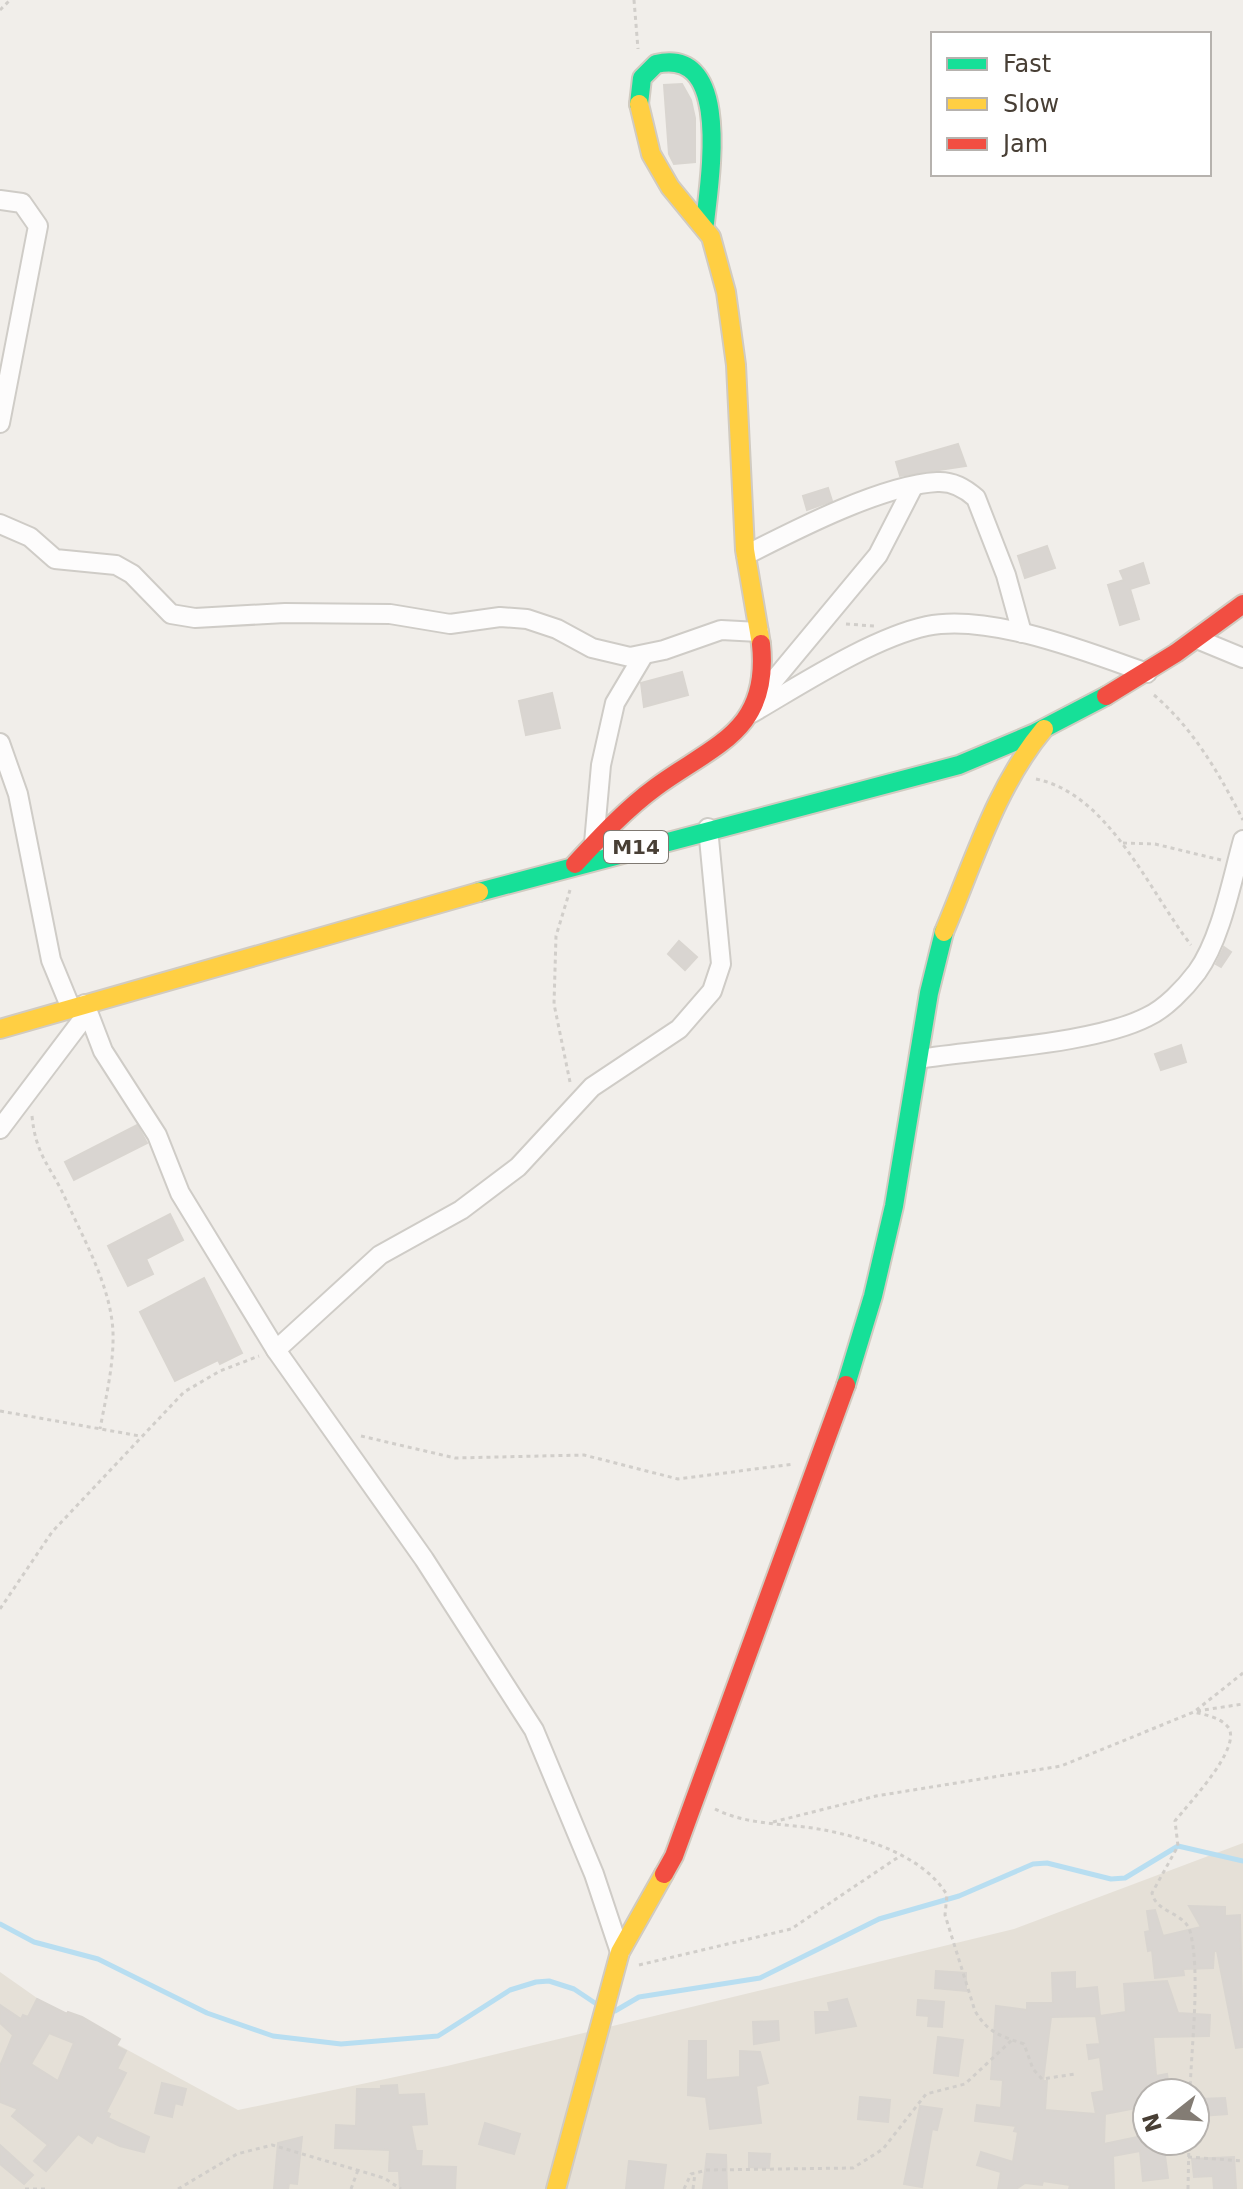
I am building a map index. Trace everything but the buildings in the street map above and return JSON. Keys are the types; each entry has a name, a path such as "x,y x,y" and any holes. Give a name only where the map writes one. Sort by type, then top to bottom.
{"street":[{"path":"705,223 711,160 708,100 700,79 689,68 670,62 655,64 648,70 638,92 647,147 672,189 705,223 718,256 726,293 739,387 746,555 759,632 756,705"},
{"path":"0,200 22,203 38,226 0,423"},
{"path":"746,555 829,515 913,487 937,482 953,484 976,498 1006,575 1022,633"},
{"path":"575,864 613,823 716,747 756,705 878,555 913,487"},
{"path":"0,524 30,537 55,559 116,565 132,574 171,614 205,619 285,613 390,614 450,624 500,617 527,619 557,629 592,648 630,657 643,656 721,630 759,632"},
{"name":"M14","path":"0,1029 575,864 959,765 1095,705 1197,639 1243,604"},
{"path":"756,705 903,633 947,623 1022,633 1071,646 1141,677"},
{"path":"1197,639 1243,658"},
{"path":"594,843 601,765 615,703 643,656"},
{"path":"556,2189 618,1961 674,1856 818,1461 873,1296 894,1206 942,936 1011,776 1044,728"},
{"path":"0,743 18,794 51,960 103,1051 157,1135 180,1193 276,1350 424,1559 534,1730 594,1874 618,1961"},
{"path":"276,1350 392,1246 461,1210 518,1167 592,1087 679,1029 700,1008 718,977 721,964 708,828"},
{"path":"919,1059 1060,1039 1148,1017 1165,1005 1197,972 1243,840"},
{"path":"1,1124 29,1089 80,1008"}],"path":[{"path":"0,10 10,0"},
{"path":"634,0 634,40 648,70"},
{"path":"813,632 847,624 903,633"},
{"path":"1141,677 1194,739 1226,786 1243,820"},
{"path":"1011,776 1060,787 1083,802 1122,843 1203,960"},
{"path":"1122,843 1155,844 1237,862"},
{"path":"574,1106 554,1004 556,936 575,864"},
{"path":"29,1089 34,1136 42,1161 65,1197 97,1269 111,1319 108,1386 100,1429"},
{"path":"0,1609 52,1532 184,1392 220,1371 276,1350"},
{"path":"0,1411 140,1436"},
{"path":"359,1436 455,1458 584,1455 678,1479 818,1461"},
{"path":"1194,1712 1243,1673"},
{"path":"770,1822 876,1796 1061,1766 1194,1712 1243,1704"},
{"path":"1190,2077 1193,1967 1190,1933 1184,1921 1156,1904 1152,1893 1178,1846 1175,1821 1230,1749 1231,1731 1227,1725 1194,1712"},
{"path":"694,1798 737,1819 824,1830 913,1860 945,1891 945,1915 975,2011 993,2034 1024,2044 1033,2069 1042,2079 1075,2074"},
{"path":"618,1961 771,1936 791,1929 901,1855"},
{"path":"695,2172 853,2168 883,2149 926,2094 965,2084 1012,2040"},
{"path":"178,2189 237,2154 272,2145 384,2178 401,2189"},
{"path":"1188,2189 1188,2157 1243,2161"},
{"path":"351,2189 358,2170"},
{"path":"684,2189 695,2172"},
{"path":"693,2189 695,2172"},
{"path":"25,2189 34,2186 46,2189"}],"shaded area":[{"path":"1243,1843 1243,2189 0,2189 0,1972 54,2010 238,2110 447,2066 1014,1929"}],"waterway":[{"path":"615,2011 639,1997 760,1978 879,1919 959,1896 1033,1864 1047,1863 1111,1879 1125,1878 1178,1846 1243,1861"},
{"path":"0,1924 34,1942 98,1959 207,2013 273,2036 341,2044 438,2036 510,1990 536,1982 549,1981 574,1989 598,2005"}],"traffic: fast":[{"path":"639,104 642,78 656,64 680,64 697,75 706,96 711,121 712,150 705,223"},
{"path":"479,892 959,765 1035,733 1106,696"},
{"path":"846,1385 873,1296 894,1206 929,993 944,932"}],"traffic: slow":[{"path":"639,104 651,154 670,187 711,237 726,292 736,365 745,550 761,644"},
{"path":"944,932 999,800 1027,751 1044,729"},
{"path":"0,1029 479,892"},
{"path":"556,2189 620,1952 664,1874"}],"traffic: jam":[{"path":"1106,696 1176,653 1243,604"},
{"path":"575,864 645,796 734,732 757,697 761,644"},
{"path":"664,1874 674,1856 846,1385"}]}
